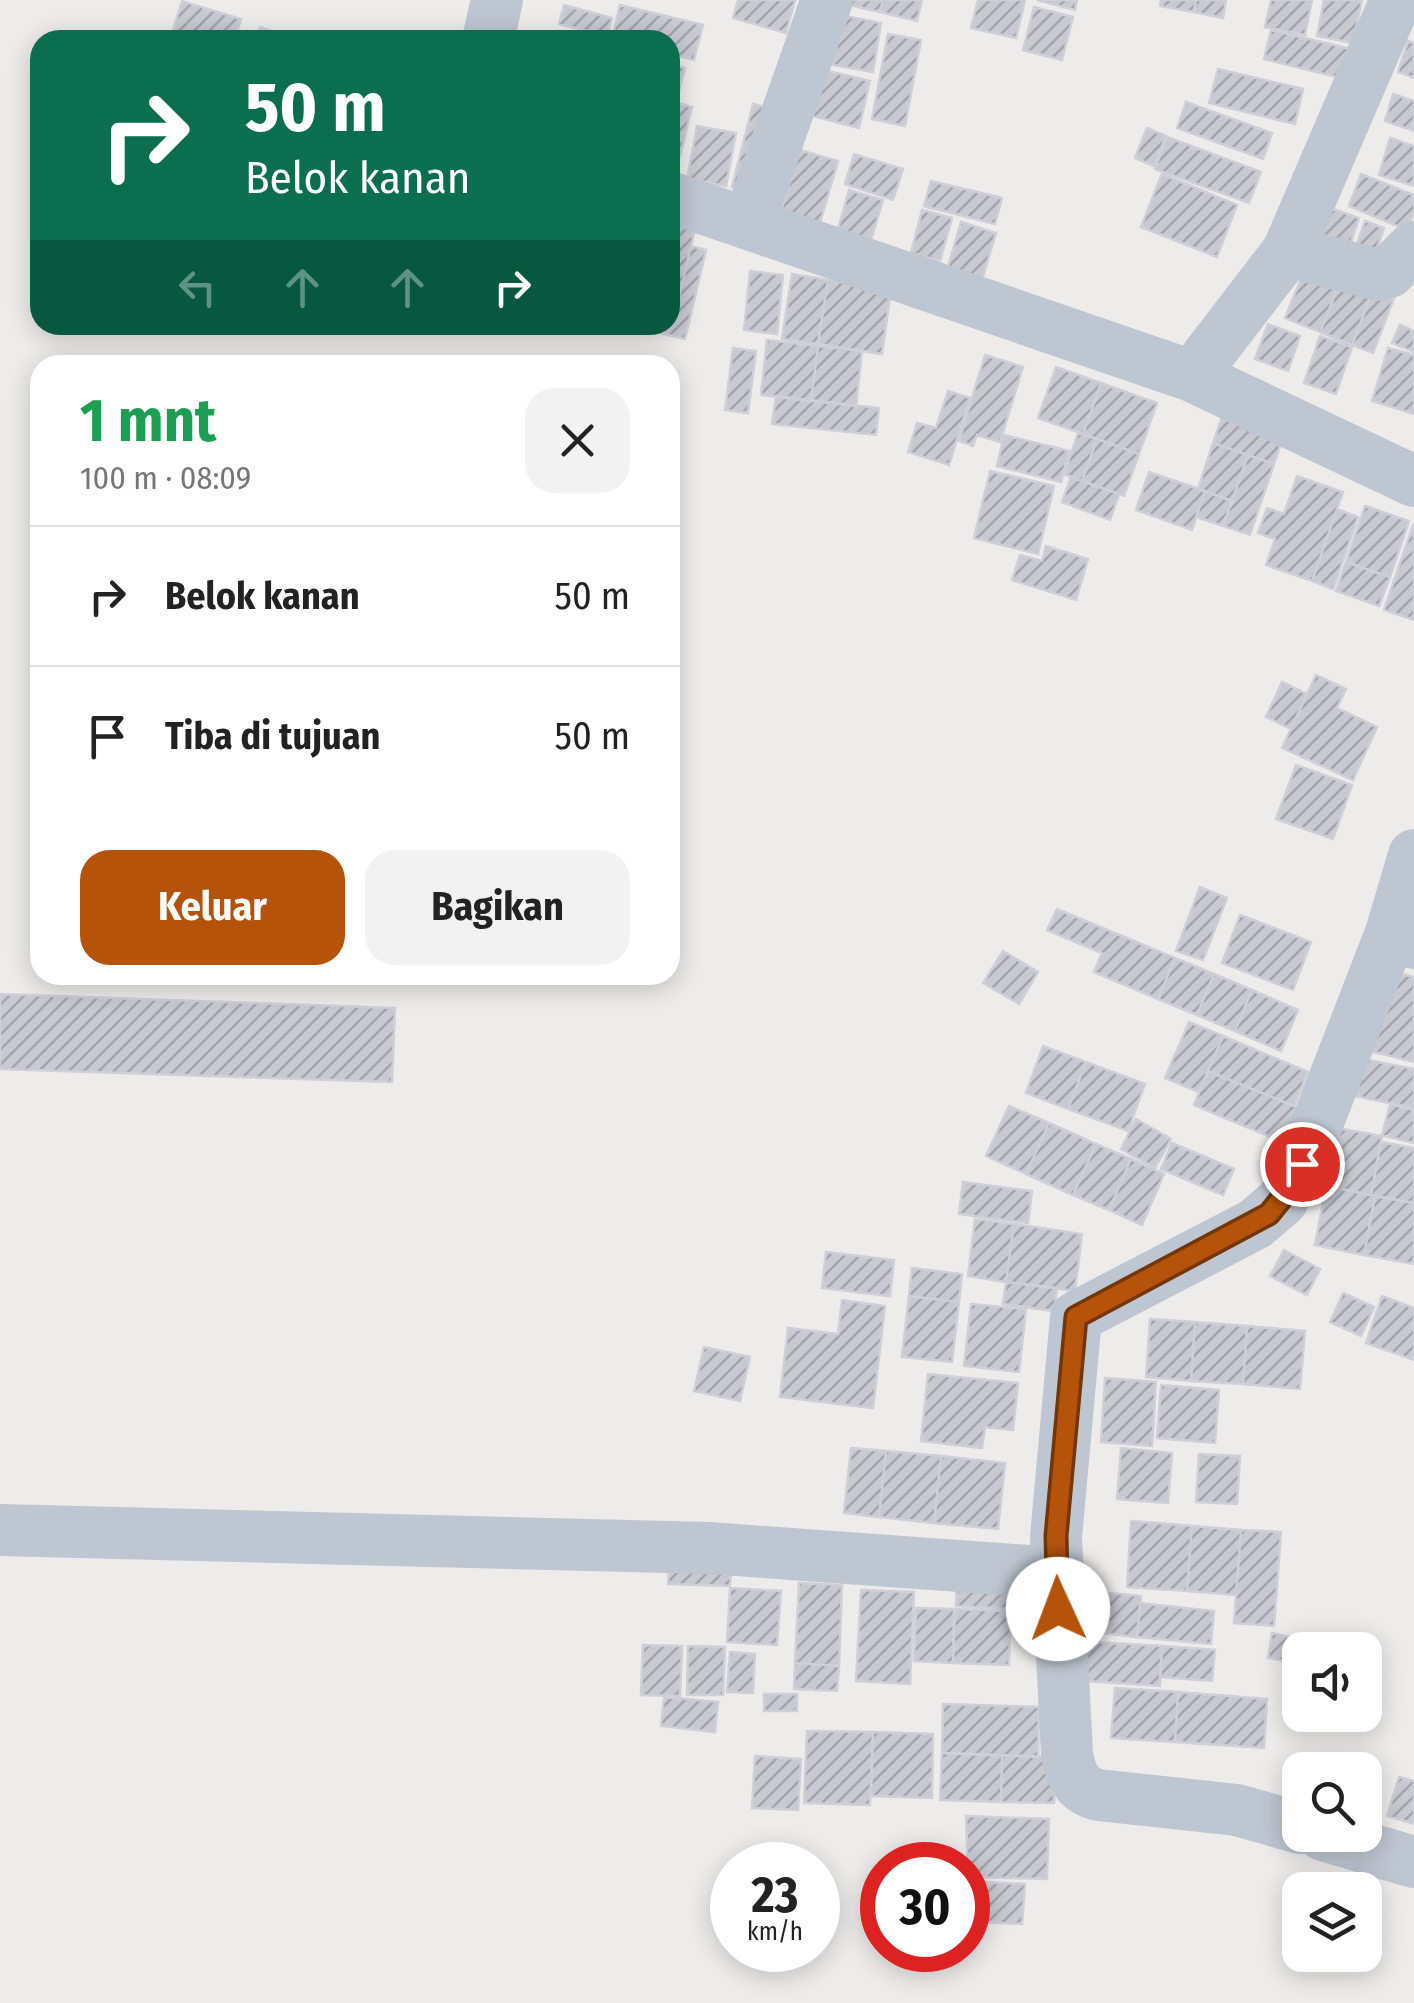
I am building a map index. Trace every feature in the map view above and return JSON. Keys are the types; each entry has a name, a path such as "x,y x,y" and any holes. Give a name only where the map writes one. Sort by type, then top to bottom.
{"street":[{"path":"490,30 496,0"},
{"path":"749,222 826,0"},
{"path":"1192,376 1288,251 1396,0"},
{"path":"680,200 1192,376 1414,482"},
{"path":"1288,251 1378,275 1389,272 1414,247"},
{"path":"1282,1823 1236,1810 1098,1795 1081,1788 1070,1772 1056,1536 1076,1317 1254,1224 1282,1201 1403,938 1414,855"},
{"path":"0,1530 710,1548 1056,1572"},
{"path":"1380,1852 1414,1862"}],"building":[{"path":"738,0 795,0 786,33 733,18"},
{"path":"852,0 883,0 880,12 850,5"},
{"path":"883,0 922,0 917,21 880,12"},
{"path":"978,0 1025,0 1016,38 971,28"},
{"path":"1037,0 1077,0 1075,10"},
{"path":"1161,0 1196,0 1194,12 1160,6"},
{"path":"1196,0 1226,0 1223,18 1194,12"},
{"path":"1271,0 1312,0 1305,35 1265,27"},
{"path":"1324,0 1362,0 1353,43 1317,36"},
{"path":"182,1 241,19 238,30 173,30"},
{"path":"564,5 612,18 609,30 583,30 559,24"},
{"path":"620,5 703,25 694,60 680,56 680,30 614,30"},
{"path":"1034,7 1073,17 1062,60 1023,50"},
{"path":"835,14 881,23 873,72 827,64"},
{"path":"1271,30 1355,50 1348,80 1264,59"},
{"path":"888,34 921,40 905,126 872,119"},
{"path":"1408,41 1414,43 1414,78 1398,72"},
{"path":"1218,69 1303,89 1295,124 1209,103"},
{"path":"824,70 870,81 859,128 813,116"},
{"path":"1393,94 1414,101 1414,131 1385,121"},
{"path":"1186,102 1272,133 1263,159 1177,128"},
{"path":"680,104 692,107 680,156"},
{"path":"753,104 776,110 755,193 732,187"},
{"path":"697,126 736,133 726,186 687,179"},
{"path":"1147,128 1166,136 1154,166 1135,158"},
{"path":"1167,137 1261,172 1249,203 1155,169"},
{"path":"1390,138 1414,146 1414,186 1379,175"},
{"path":"800,150 838,161 819,226 780,214"},
{"path":"854,154 903,169 893,200 845,184"},
{"path":"1162,174 1237,205 1217,257 1141,227"},
{"path":"1361,174 1414,195 1414,213 1407,230 1349,206"},
{"path":"931,181 1002,198 995,224 924,206"},
{"path":"849,190 883,200 869,247 836,236"},
{"path":"1330,208 1359,218 1345,261 1316,251"},
{"path":"922,210 952,218 940,261 911,253"},
{"path":"680,221 696,225 680,293"},
{"path":"1365,221 1384,228 1371,267 1351,261"},
{"path":"961,222 996,233 982,280 947,270"},
{"path":"691,246 706,250 685,339 668,335 680,335 680,293"},
{"path":"1309,259 1344,272 1320,332 1285,318"},
{"path":"750,271 783,275 777,334 744,330"},
{"path":"1344,272 1375,285 1352,345 1320,332"},
{"path":"792,274 828,280 818,344 782,339"},
{"path":"828,280 891,290 882,354 818,344"},
{"path":"1375,285 1396,293 1373,353 1352,345"},
{"path":"1268,324 1300,336 1288,371 1255,359"},
{"path":"1400,325 1414,331 1414,352 1392,343"},
{"path":"1320,336 1352,347 1336,394 1304,383"},
{"path":"767,340 818,346 811,401 761,395"},
{"path":"818,346 862,351 856,406 811,401"},
{"path":"733,348 756,351 748,413 725,410"},
{"path":"1388,348 1414,355 1414,414 1372,401"},
{"path":"985,355 1023,367 1000,442 977,435 973,446 959,441"},
{"path":"1056,367 1101,383 1083,434 1038,418"},
{"path":"1101,383 1157,403 1139,454 1083,434"},
{"path":"948,391 970,398 949,465 908,452 917,423 936,428"},
{"path":"776,396 879,408 876,435 772,424"},
{"path":"1226,405 1287,426 1274,464 1213,443"},
{"path":"1078,433 1097,439 1082,481 1064,474"},
{"path":"1004,435 1069,451 1061,482 997,466"},
{"path":"1097,439 1139,454 1124,496 1082,481"},
{"path":"1213,443 1248,455 1232,501 1198,489"},
{"path":"1248,455 1274,464 1250,535 1223,526"},
{"path":"990,471 1054,486 1038,554 974,538"},
{"path":"1149,472 1205,491 1192,530 1136,510"},
{"path":"1297,476 1343,492 1312,581 1266,565 1275,539 1258,533 1267,508 1284,514"},
{"path":"1071,477 1119,494 1110,520 1062,502"},
{"path":"1205,491 1232,501 1223,526 1196,517"},
{"path":"1365,506 1409,521 1390,577 1346,562"},
{"path":"1337,509 1358,517 1333,589 1312,581"},
{"path":"1414,525 1414,620 1384,610"},
{"path":"1046,546 1088,559 1076,600 1012,580 1020,555 1042,561"},
{"path":"1346,562 1390,577 1379,606 1336,591"},
{"path":"1316,675 1346,689 1337,708 1377,727 1353,780 1282,748"},
{"path":"1282,682 1307,694 1291,729 1266,717"},
{"path":"1296,765 1352,785 1333,839 1276,819"},
{"path":"1200,887 1227,898 1203,960 1176,951"},
{"path":"1057,909 1175,958 1158,999 1094,972 1102,953 1047,930"},
{"path":"1240,915 1311,942 1293,990 1222,963"},
{"path":"1003,951 1038,972 1019,1004 983,983"},
{"path":"1175,958 1214,974 1197,1015 1158,999"},
{"path":"1389,971 1414,977 1414,1062 1370,1051"},
{"path":"1214,974 1252,990 1235,1031 1197,1015"},
{"path":"1252,990 1298,1010 1281,1051 1235,1031"},
{"path":"0,994 395,1008 392,1082 0,1069"},
{"path":"1189,1022 1223,1036 1199,1092 1165,1078"},
{"path":"1223,1036 1308,1072 1294,1106 1208,1071"},
{"path":"1043,1046 1086,1062 1068,1109 1026,1093"},
{"path":"1358,1058 1414,1069 1414,1108 1350,1095"},
{"path":"1086,1062 1145,1084 1128,1131 1068,1109"},
{"path":"1208,1071 1301,1109 1287,1144 1194,1105"},
{"path":"1390,1104 1414,1110 1414,1143 1382,1135"},
{"path":"1009,1106 1049,1123 1026,1174 986,1156"},
{"path":"1136,1119 1171,1139 1155,1168 1121,1149"},
{"path":"1049,1123 1096,1144 1073,1195 1026,1174"},
{"path":"1337,1128 1382,1136 1371,1195 1326,1186"},
{"path":"1381,1142 1414,1148 1414,1203 1371,1195"},
{"path":"1172,1143 1234,1169 1223,1195 1161,1169"},
{"path":"1096,1144 1131,1159 1109,1210 1073,1195"},
{"path":"1131,1159 1164,1174 1142,1225 1109,1210"},
{"path":"963,1182 1032,1191 1028,1223 959,1214"},
{"path":"1326,1186 1375,1196 1364,1255 1315,1245"},
{"path":"1375,1196 1414,1203 1414,1264 1364,1255"},
{"path":"975,1219 1014,1224 1006,1282 968,1276"},
{"path":"1014,1224 1082,1234 1075,1291 1006,1282"},
{"path":"1284,1250 1320,1269 1307,1295 1270,1276"},
{"path":"826,1252 894,1260 890,1296 822,1288"},
{"path":"912,1268 962,1274 959,1302 909,1296"},
{"path":"1006,1282 1057,1288 1054,1311 1003,1304"},
{"path":"1343,1293 1374,1307 1361,1336 1330,1322"},
{"path":"909,1296 959,1302 952,1362 902,1357"},
{"path":"1382,1296 1414,1308 1414,1360 1366,1343"},
{"path":"842,1300 885,1306 873,1408 780,1397 788,1328 838,1334"},
{"path":"971,1304 1026,1309 1019,1372 964,1366"},
{"path":"1150,1319 1195,1322 1191,1381 1146,1377"},
{"path":"1195,1322 1247,1326 1243,1384 1191,1381"},
{"path":"1247,1326 1305,1331 1300,1389 1243,1384"},
{"path":"704,1347 750,1357 740,1401 694,1391"},
{"path":"928,1374 1018,1383 1013,1430 985,1427 982,1448 921,1441"},
{"path":"1105,1378 1156,1382 1152,1446 1101,1442"},
{"path":"1161,1385 1219,1390 1215,1443 1157,1438"},
{"path":"851,1448 886,1451 879,1517 844,1513"},
{"path":"1121,1448 1172,1453 1168,1503 1117,1499"},
{"path":"886,1451 941,1456 934,1523 879,1517"},
{"path":"1199,1454 1240,1456 1237,1504 1196,1502"},
{"path":"941,1456 1005,1463 998,1529 934,1523"},
{"path":"1131,1521 1192,1526 1187,1591 1127,1587"},
{"path":"1192,1526 1241,1530 1236,1595 1187,1591"},
{"path":"1241,1530 1281,1532 1274,1626 1234,1623"},
{"path":"670,1549 732,1552 730,1586 668,1584"},
{"path":"957,1571 1035,1574 1034,1610 956,1606"},
{"path":"799,1583 842,1585 839,1666 795,1663"},
{"path":"730,1588 781,1591 777,1645 727,1642"},
{"path":"861,1590 914,1592 910,1684 856,1681"},
{"path":"1089,1591 1141,1596 1137,1637 1085,1631"},
{"path":"1140,1603 1214,1611 1211,1644 1137,1637"},
{"path":"916,1608 954,1609 953,1663 914,1661"},
{"path":"955,1609 1011,1611 1009,1665 953,1663"},
{"path":"1272,1633 1282,1635 1282,1660 1268,1658"},
{"path":"1074,1641 1162,1646 1160,1686 1086,1681"},
{"path":"643,1645 682,1646 680,1696 641,1695"},
{"path":"688,1646 725,1647 723,1695 687,1695"},
{"path":"1162,1646 1215,1650 1212,1681 1160,1677"},
{"path":"730,1652 755,1654 753,1693 727,1692"},
{"path":"795,1663 839,1666 837,1691 794,1689"},
{"path":"1115,1688 1178,1692 1175,1742 1111,1738"},
{"path":"1178,1692 1267,1699 1264,1748 1175,1742"},
{"path":"764,1694 797,1694 797,1711 764,1711"},
{"path":"664,1697 718,1702 715,1732 661,1726"},
{"path":"943,1704 1039,1707 1038,1757 942,1753"},
{"path":"807,1731 873,1732 870,1805 804,1803"},
{"path":"873,1732 933,1734 932,1798 871,1796"},
{"path":"942,1753 1002,1755 1001,1802 940,1800"},
{"path":"1002,1755 1055,1757 1054,1803 1001,1802"},
{"path":"755,1756 801,1759 798,1810 752,1808"},
{"path":"1399,1777 1414,1781 1414,1824 1387,1816"},
{"path":"966,1816 1049,1819 1047,1879 990,1878 990,1842 967,1842"},
{"path":"990,1882 1025,1884 1022,1924 990,1923"}],"route":[{"path":"1058,1609 1056,1536 1076,1317 1269,1214 1282,1201 1302,1164"}]}
